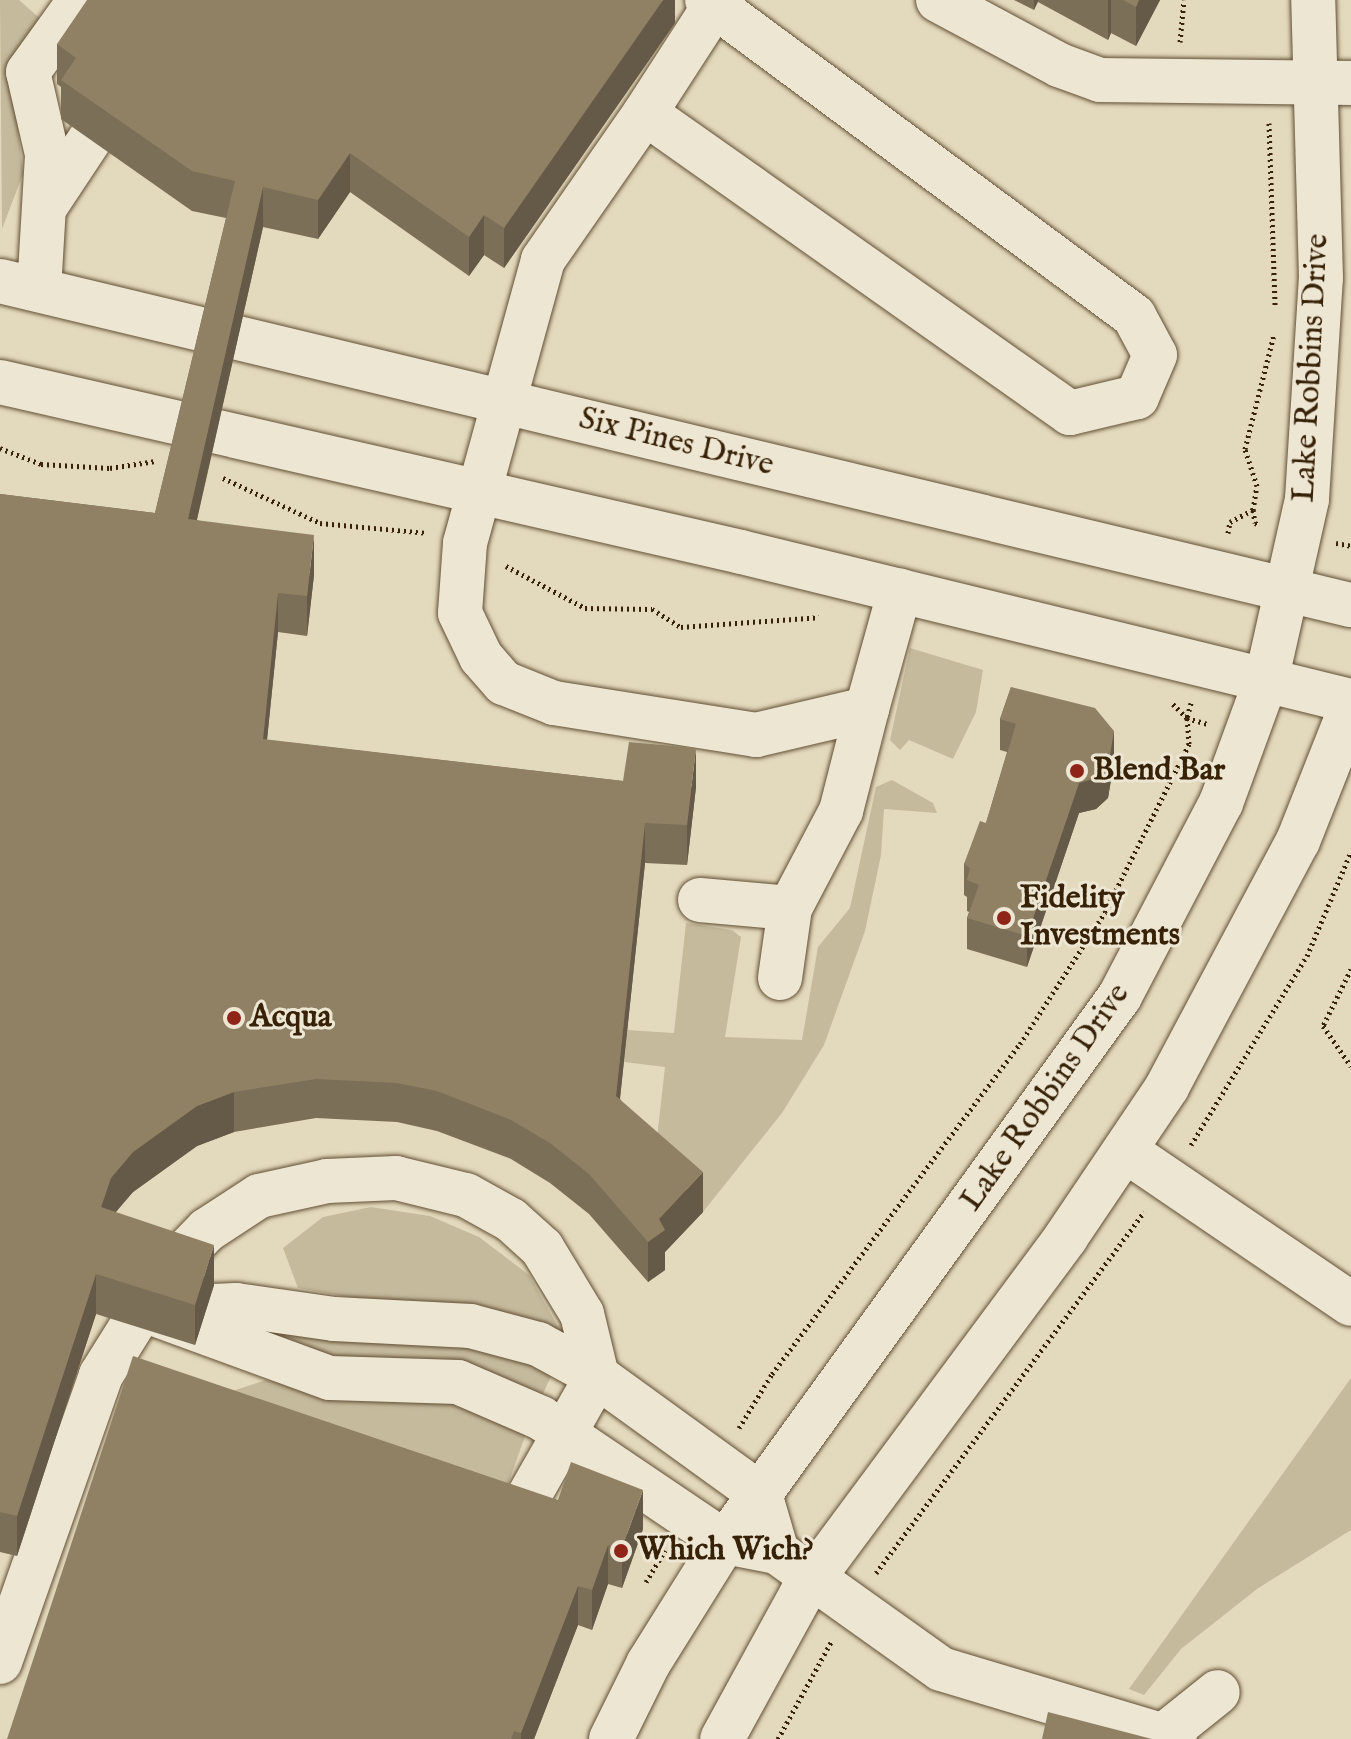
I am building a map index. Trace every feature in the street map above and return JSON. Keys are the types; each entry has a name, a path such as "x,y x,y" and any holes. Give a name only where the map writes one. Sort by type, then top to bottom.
{"street":[{"path":"19,286 43,209 47,154 28,72 80,0"},
{"path":"938,0 1059,65 1100,80 1333,82"},
{"name":"Lake Robbins Drive","path":"611,1739 681,1606 1120,996 1191,869 1267,677 1289,591 1307,499 1318,386 1321,232 1333,82 1313,0"},
{"path":"645,113 1070,413 1137,397 1155,355 1134,316 713,2 645,113 543,260 503,401 481,496 465,543 460,613 481,657 504,683 554,703 756,735 867,709"},
{"path":"43,209 90,139"},
{"name":"Six Pines Drive","path":"19,286 1351,605"},
{"path":"0,382 481,496 900,590 1267,677 1351,701"},
{"path":"780,978 790,908 841,811 900,590"},
{"path":"722,1739 773,1637 811,1581 1126,1151 1238,961 1298,841 1351,707"},
{"path":"700,900 790,908"},
{"path":"1126,1151 1245,1253 1343,1305"},
{"path":"0,1662 101,1375 164,1274 207,1230 259,1196 327,1181 396,1178 466,1195 511,1220 542,1248 582,1314 597,1376 513,1524"},
{"path":"141,1309 236,1305 334,1319 471,1326 538,1344 597,1376 760,1494 777,1552"},
{"path":"141,1309 330,1378 458,1382 565,1433 725,1542 777,1552 811,1581 954,1654 1057,1688 1169,1738 1218,1692"}],"path":[{"path":"1179,51 1184,0"},
{"path":"1268,82 1275,316"},
{"path":"1221,575 1230,522 1253,510 1257,486 1245,449 1275,331"},
{"path":"0,448 41,464 110,468 167,464"},
{"path":"217,476 320,523 431,534 465,543 585,608 652,609 681,627 816,616 889,634"},
{"path":"718,1463 772,1374 1020,1044 1105,912 1189,744 1187,718 1200,662"},
{"path":"1158,699 1173,702 1187,718"},
{"path":"1351,969 1323,1026 1351,1066"},
{"path":"638,1597 685,1514"}],"shaded area":[{"path":"0,0 19,0 43,21 11,68 23,174 2,229"},
{"path":"910,648 983,670 976,712 953,759 909,740 900,750 890,740"},
{"path":"892,780 933,803 937,813 884,809 881,855 865,931 824,1045 782,1113 703,1212 616,1135 657,1138 665,1067 624,1062 627,1030 674,1033 686,923 732,930 741,937 725,1037 802,1040 818,947 850,908 876,787"},
{"path":"371,1207 430,1216 479,1237 529,1275 560,1330 546,1333 298,1288 283,1248 323,1217"},
{"path":"280,1332 471,1340 554,1370 540,1400 336,1366 275,1350"},
{"path":"1351,1378 1351,1530 1257,1589 1181,1649 1144,1695 1129,1689"},
{"path":"266,1380 331,1395 458,1395 529,1425 496,1518 208,1399"}],"building":[{"path":"87,0 663,0 504,228 484,215 469,237 350,153 318,200 263,187 188,519 314,535 307,596 278,593 263,739 623,781 629,742 696,748 687,825 645,823 616,1096 703,1172 659,1219 665,1230 648,1242 589,1174 550,1143 511,1120 437,1091 397,1083 316,1079 234,1092 197,1106 133,1152 111,1178 101,1207 214,1245 195,1305 96,1274 17,1516 0,1512 0,494 155,513 235,181 192,171 61,80 76,58 57,44"},
{"path":"1123,0 1139,0 1136,7"},
{"path":"1011,687 1095,708 1114,731 1108,767 1096,778 1079,783 1027,936 967,918 979,885 967,880 970,868 964,864 980,821 986,823 1016,724 1000,719"},
{"path":"133,1356 558,1500 571,1462 643,1490 622,1548 608,1545 592,1590 578,1586 521,1733 514,1731 511,1739 7,1739"},
{"path":"1048,1712 1152,1739 1042,1739"}],"place":[{"name":"Blend Bar","path":"1077,771"},
{"name":"Fidelity Investments","path":"1004,918"},
{"name":"Acqua","path":"234,1018"},
{"name":"Which Wich?","path":"621,1551"}]}
